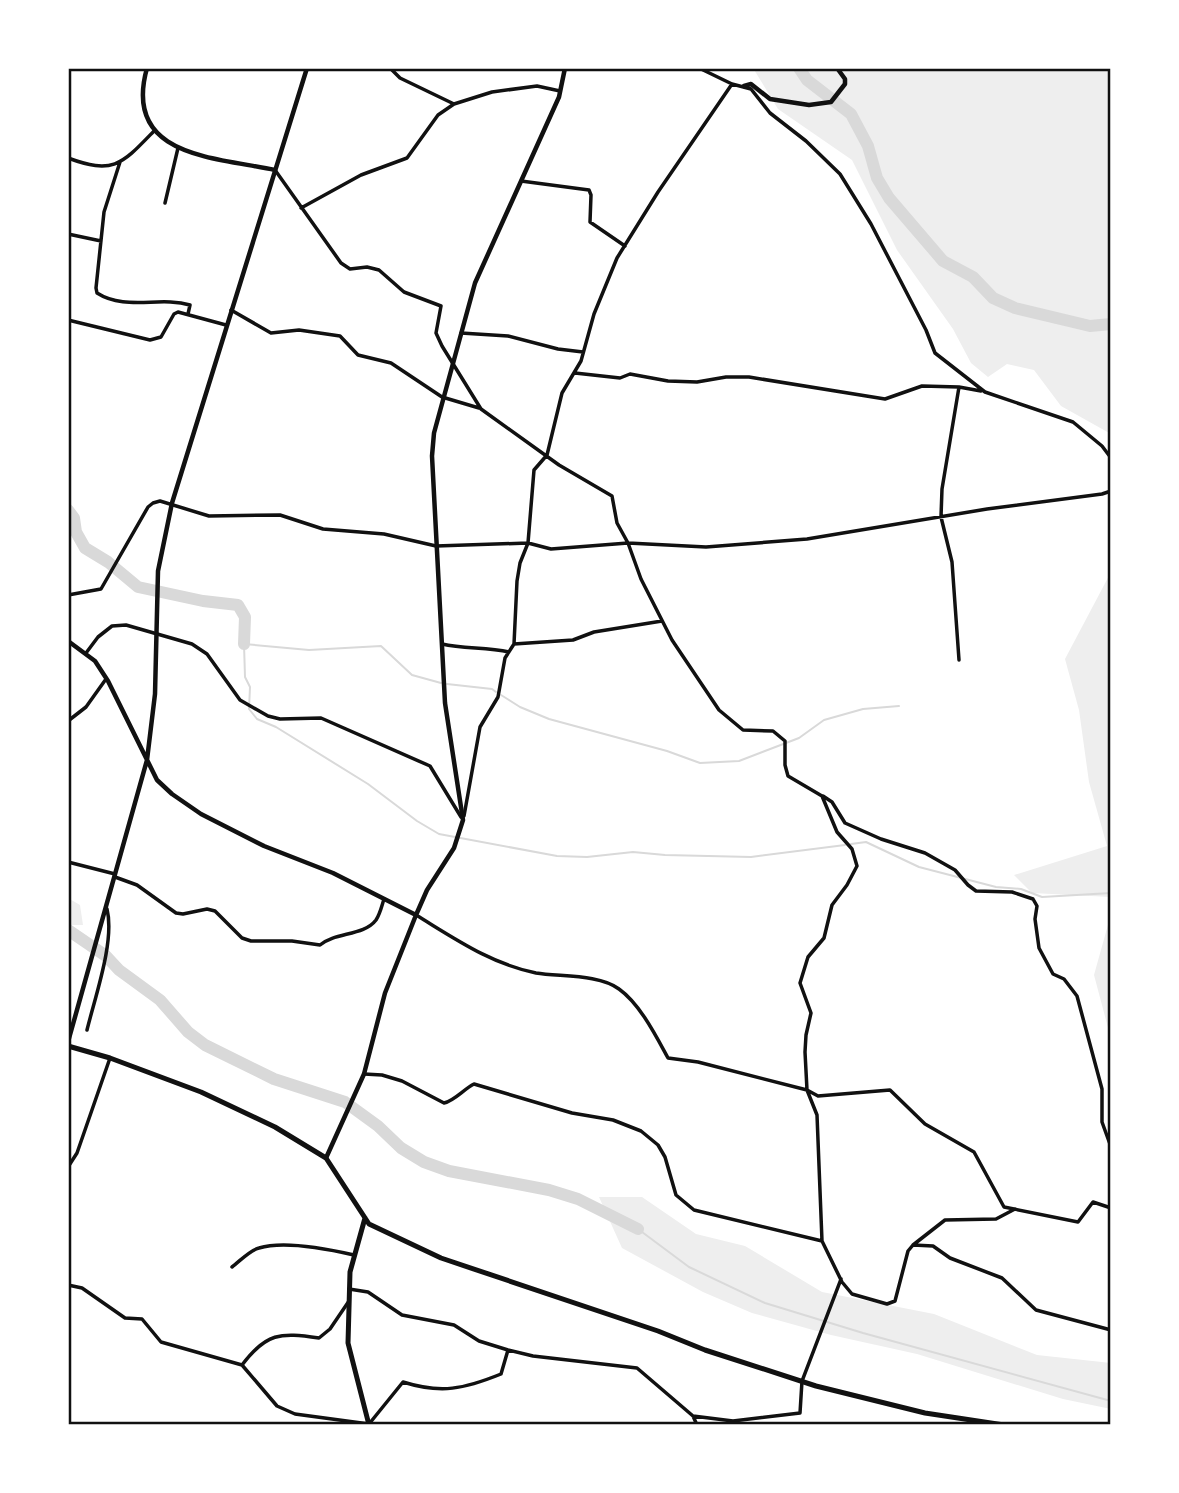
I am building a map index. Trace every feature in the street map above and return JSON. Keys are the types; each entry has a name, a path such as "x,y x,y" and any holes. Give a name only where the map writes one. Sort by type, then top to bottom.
{"main road":[{"path":"68,1044 239,1108 326,1158 369,1224 470,1269 803,1381 925,1413 1004,1425"},
{"path":"365,1218 354,1255 349,1289 348,1343 370,1425"}],"street":[{"path":"147,68 142,93 145,116 154,131 169,144 275,170 341,263 350,269 367,267 379,270 404,292 441,306 436,333 481,409"},
{"path":"68,1044 147,760 155,694 158,579 162,545 172,503 307,68"},
{"path":"390,68 400,78 454,104"},
{"path":"463,820 443,688 432,456 442,397 475,283 560,91 565,68"},
{"path":"699,68 732,84 751,89 770,113 806,141 840,174 876,234 926,330 935,353 985,392"},
{"path":"744,86 751,85 770,99 790,103 810,105 831,102 843,89 845,79 837,68"},
{"path":"326,1158 364,1074 385,993 416,915 456,840 463,820 480,727 498,697 505,658 514,643 517,581 520,563 528,543 534,470 547,455 562,393 583,352 594,314 617,258 732,84"},
{"path":"301,209 361,175 407,158 438,115 454,104 492,92 537,86 560,91"},
{"path":"68,158 100,167 120,162 154,131"},
{"path":"165,203 178,148"},
{"path":"120,162 104,212 97,293 131,303 176,301 190,305 188,314"},
{"path":"521,181 589,190 590,222 625,246"},
{"path":"68,234 101,241"},
{"path":"231,310 271,333 299,330 340,336 358,355 391,363 442,397 481,409 568,470 612,496 617,523 628,543 641,579 672,640 719,710 743,730 773,732 785,741 788,776 832,802 845,823 881,839 925,853 957,873 976,891 1012,892 1032,899 1037,906 1035,919 1039,948 1054,974 1064,979 1077,996 1102,1089 1102,1122 1111,1147"},
{"path":"68,320 150,340 161,337 174,314 178,312 226,325"},
{"path":"461,333 509,336 558,349 583,352"},
{"path":"574,373 620,378 631,374 668,381 697,382 726,377 748,377 885,398 922,386 959,387 985,392 1073,422 1102,446 1111,458"},
{"path":"959,387 942,489 941,517 952,562 959,660"},
{"path":"68,595 101,589 153,503 172,503 209,516 280,515 323,530 384,534 436,546 528,543 551,550 628,543 706,547 782,541 1111,491"},
{"path":"514,643 573,640 594,632 662,621"},
{"path":"86,653 98,637 113,626 138,626 192,644 208,654 233,691 244,702 268,716 280,719 321,718 430,765 463,820"},
{"path":"68,641 86,653 106,679 158,780 172,794 201,814 264,846 333,873 416,915 480,953 535,972 587,978 618,988 647,1020 668,1058 698,1062 807,1090 818,1096 890,1090 925,1124 974,1152 1004,1207 1078,1222 1093,1202 1111,1208"},
{"path":"440,644 487,647 509,652"},
{"path":"68,720 86,707 106,679"},
{"path":"822,796 837,832 852,848 856,866 847,885 832,905 824,938 808,957 800,983 811,1013 805,1052 807,1090 817,1115 822,1241 841,1279 852,1294 887,1304 895,1301 908,1251 945,1220 996,1219 1015,1209"},
{"path":"68,862 115,875 137,885 176,913 207,909 215,911 242,938 260,943 320,945 327,939 366,927 375,921 384,899"},
{"path":"87,1030 108,944 110,922 106,907"},
{"path":"68,1167 76,1153 110,1058"},
{"path":"364,1074 382,1075 402,1081 444,1103 474,1084 572,1113 613,1119 641,1131 658,1145 665,1157 676,1195 694,1210 822,1241"},
{"path":"913,1245 933,1246 950,1258 1002,1278 1036,1310 1111,1329"},
{"path":"232,1267 258,1248 294,1246 354,1255"},
{"path":"692,1416 733,1421 800,1413 803,1381 825,1315 841,1279"},
{"path":"68,1286 82,1288 124,1318 142,1319 161,1342 242,1365 277,1406 295,1414 370,1425 403,1382 444,1391 477,1384 501,1374 508,1350"},
{"path":"349,1289 368,1292 402,1315 454,1325 480,1340 508,1350 533,1356 637,1368 692,1416 697,1425"},
{"path":"242,1365 255,1348 270,1337 319,1338 330,1329 349,1301"},
{"path":"726,1425 733,1421"}],"shaded area":[{"path":"753,68 1111,68 1111,434 1061,406 1034,370 1007,364 988,377 971,363 953,329 897,250 852,160 778,109"},
{"path":"1111,572 1111,897 1032,893 1014,875 1107,846 1089,782 1079,710 1065,659"},
{"path":"68,898 80,905 83,925 68,925"},
{"path":"1111,914 1111,1039 1094,975"},
{"path":"599,1197 642,1197 696,1234 745,1246 822,1292 934,1314 1037,1355 1111,1363 1111,1409 1063,1399 917,1354 831,1335 752,1313 703,1292 622,1248"}],"waterway":[{"path":"799,68 807,80 851,114 868,146 877,178 889,198 943,261 973,277 993,298 1015,308 1090,326 1111,324"},
{"path":"68,510 74,518 76,532 85,548 108,562 138,587 203,601 238,605 245,617 244,644"},
{"path":"441,683 412,675 381,646 309,650 244,644 245,677 250,687 249,709 257,719 276,727 368,784 439,834 557,856 587,857 633,852 751,857 845,845"},
{"path":"447,684 492,689 496,692"},
{"path":"501,695 520,707 549,719 667,751 700,763 739,761 799,738 824,720 863,709 899,706"},
{"path":"851,844 866,842 919,867 996,887 1021,889 1042,897 1111,893"},
{"path":"68,930 106,956 119,970 160,1000 188,1032 205,1045 274,1079 345,1102 378,1126 401,1148 424,1162 449,1171 549,1190 578,1199 638,1229"},
{"path":"638,1229 689,1267 765,1303 863,1333 1111,1401"}]}
